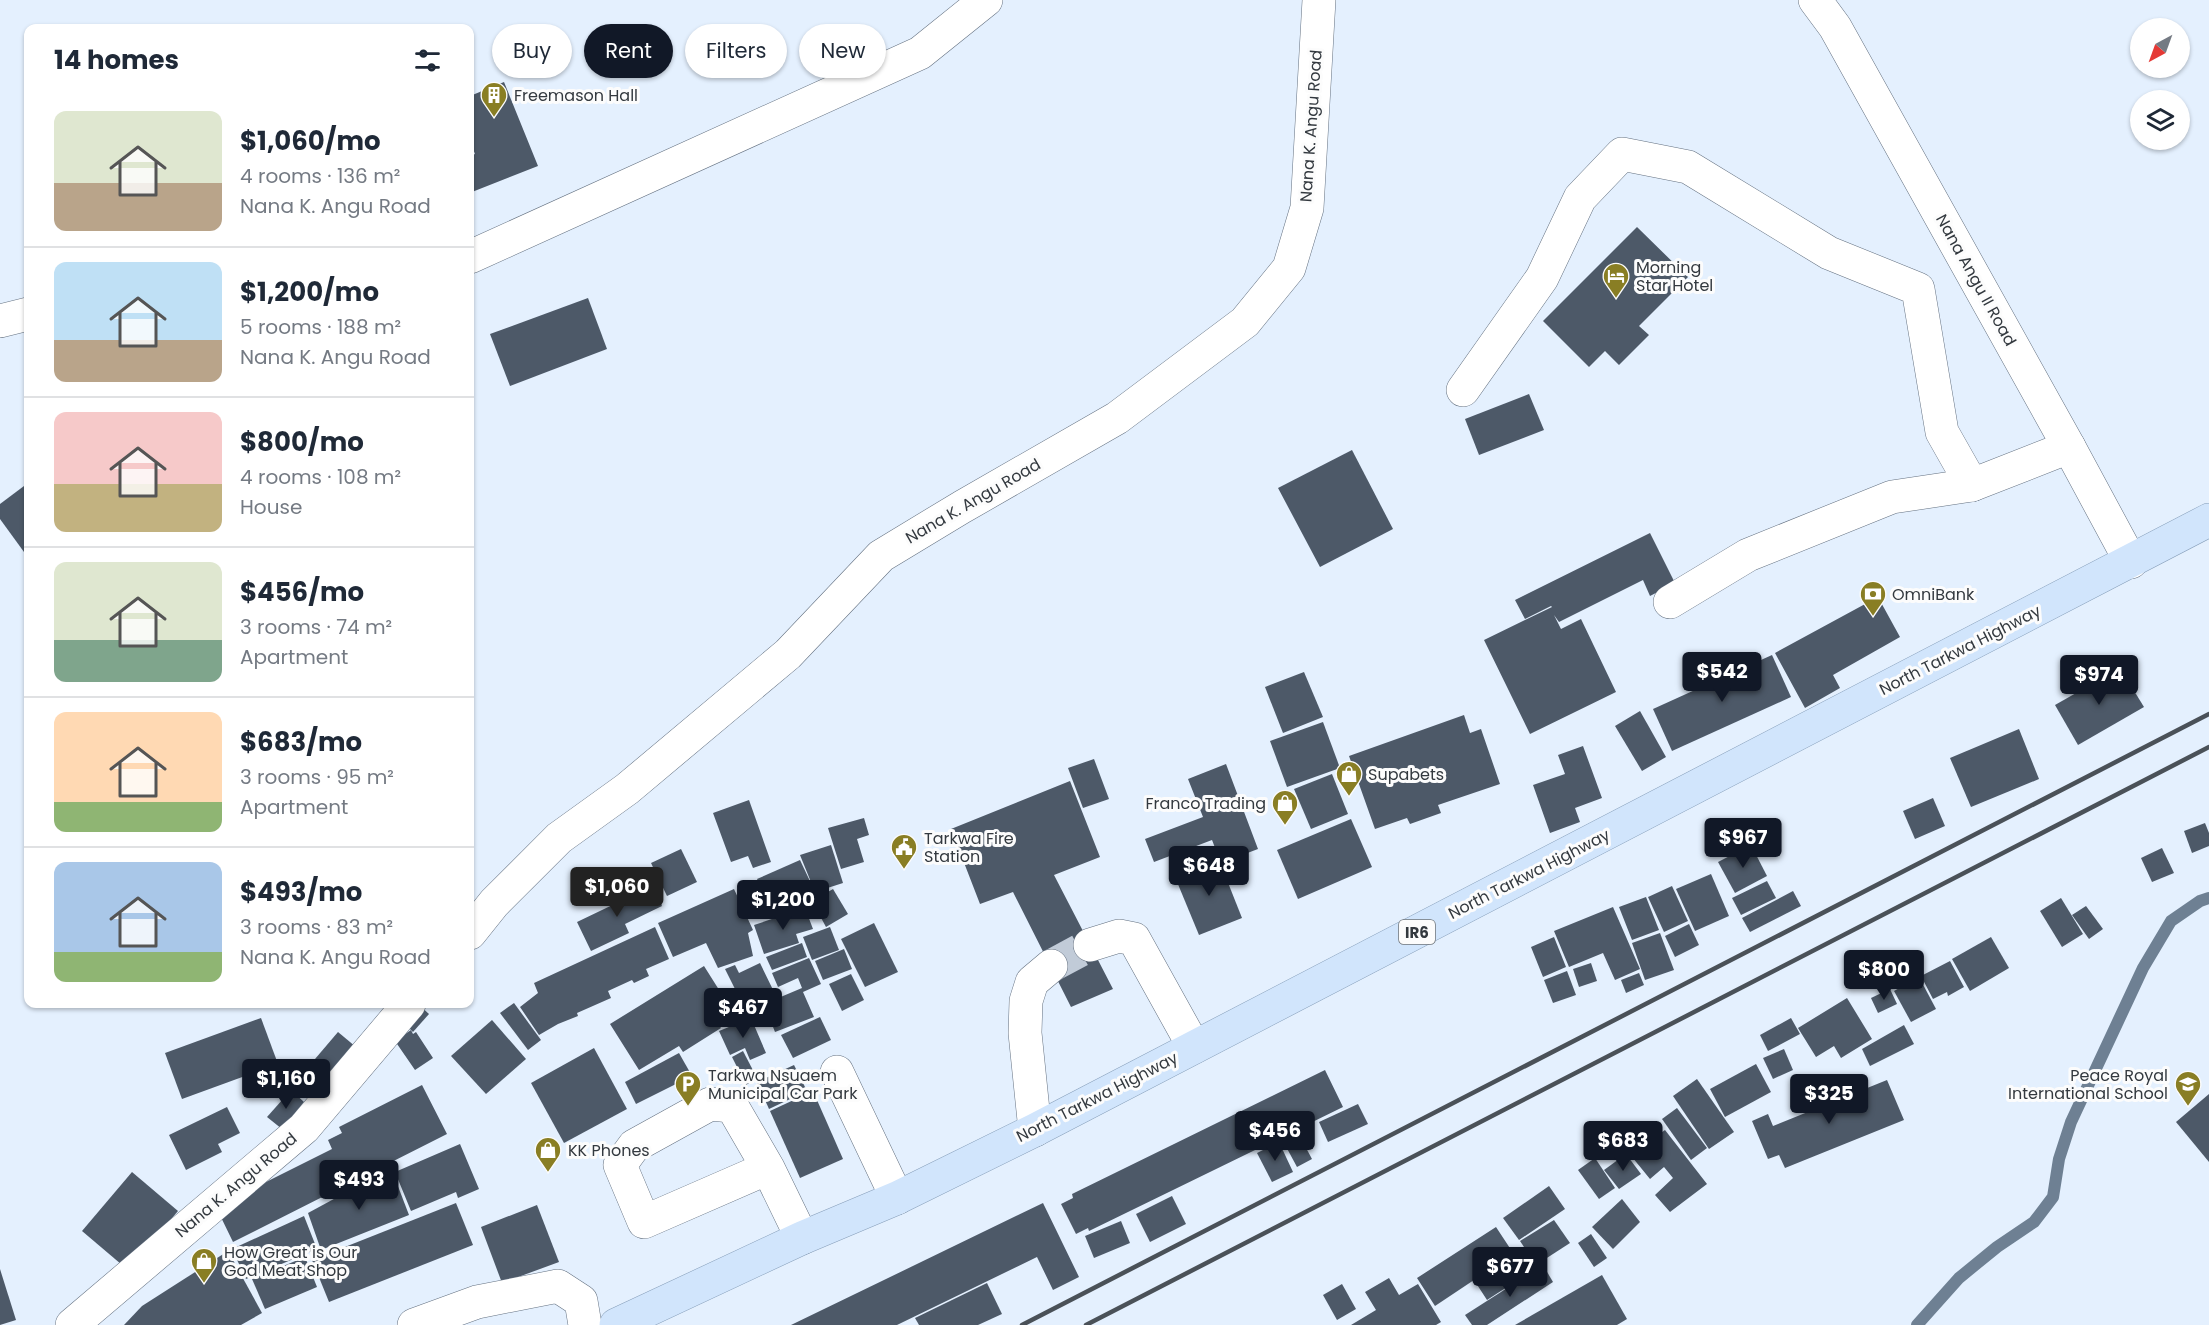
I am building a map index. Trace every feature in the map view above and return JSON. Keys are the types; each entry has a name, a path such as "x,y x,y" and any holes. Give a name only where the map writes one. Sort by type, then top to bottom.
{"main road":[{"name":"North Tarkwa Highway","path":"615,1325 802,1238 897,1198 1035,1130 2209,520"}],"street":[{"path":"474,255 920,53 986,0"},
{"name":"Nana K. Angu Road","path":"474,928 494,903 559,838 627,789 788,654 881,556 1117,418 1245,322 1289,268 1307,208 1318,0"},
{"name":"Nana Angu II Road","path":"1815,0 1836,27 2131,562"},
{"path":"1463,390 1542,278 1580,198 1622,154 1688,167 1829,253 1917,289 1942,432 1972,485"},
{"path":"0,321 24,315"},
{"path":"1670,602 1748,555 1892,497 1972,485 2069,447"},
{"path":"1090,945 1119,936 1134,939 1194,1047"},
{"path":"1035,1130 1024,1033 1026,1001 1032,982 1051,966"},
{"name":"Nana K. Angu Road","path":"72,1325 304,1128 406,1008"},
{"path":"837,1072 897,1198"},
{"path":"768,1168 802,1238"},
{"path":"414,1325 477,1302 558,1286 581,1301 585,1325"}],"building":[{"name":"Freemason Hall","path":"504,82 538,166 474,191 475,154 474,94"},
{"name":"Morning Star Hotel","path":"1637,227 1688,277 1639,326 1649,335 1619,365 1605,351 1589,367 1543,321"},
{"path":"588,298 607,349 510,386 490,334"},
{"path":"1529,394 1544,430 1479,455 1465,419"},
{"path":"1352,450 1393,529 1320,567 1278,488"},
{"path":"24,486 24,552 0,519 0,504"},
{"path":"1650,533 1675,583 1650,596 1643,580 1559,622 1554,615 1561,629 1581,619 1616,692 1530,734 1484,640 1552,607 1525,619 1515,600"},
{"path":"1878,597 1900,637 1833,675 1840,688 1805,708 1775,653"},
{"path":"1772,655 1791,697 1672,751 1653,709"},
{"path":"2120,668 2144,707 2078,745 2055,705"},
{"path":"1304,672 1323,717 1283,733 1265,687"},
{"path":"1640,711 1666,757 1642,771 1615,726"},
{"path":"1464,715 1470,733 1481,729 1500,784 1438,805 1441,813 1410,824 1407,818 1375,829 1349,756"},
{"path":"1323,722 1340,768 1287,787 1270,741"},
{"path":"2019,729 2039,779 1971,807 1950,758"},
{"path":"1583,746 1602,798 1575,808 1580,822 1550,833 1533,785 1565,774 1558,755"},
{"path":"1094,759 1109,799 1083,808 1068,768"},
{"path":"1226,764 1258,849 1221,863 1212,840 1154,862 1145,839 1203,817 1188,779"},
{"path":"1332,774 1348,814 1311,829 1294,789"},
{"path":"1070,781 1100,857 1054,875 1113,989 1071,1007 1013,892 980,904 951,829"},
{"path":"1933,798 1945,826 1915,839 1903,811"},
{"path":"749,800 771,862 753,868 748,856 731,862 713,813"},
{"path":"864,818 869,835 857,839 864,862 841,869 828,828"},
{"path":"1351,819 1372,867 1298,899 1277,850"},
{"path":"2205,823 2209,833 2209,846 2192,853 2184,831"},
{"path":"831,845 843,883 815,892 800,855"},
{"path":"1751,845 1767,876 1735,893 1718,862"},
{"path":"2162,848 2174,873 2152,882 2141,858"},
{"path":"681,849 697,882 667,896 651,863"},
{"path":"800,860 817,896 772,915 757,879"},
{"path":"1219,860 1242,918 1199,935 1175,877"},
{"path":"1711,874 1729,916 1695,931 1676,889"},
{"path":"1767,881 1776,898 1741,915 1732,898"},
{"path":"652,886 662,906 625,924 629,933 591,951 577,922"},
{"path":"1672,886 1688,921 1664,932 1648,897"},
{"path":"734,889 753,930 748,933 753,956 718,968 706,943 673,957 658,923"},
{"path":"833,889 848,914 826,927 812,901"},
{"path":"1793,891 1801,906 1750,932 1742,918"},
{"path":"1646,897 1659,930 1632,940 1619,907"},
{"path":"2061,898 2083,934 2062,947 2040,911"},
{"path":"2086,906 2103,929 2089,939 2072,915"},
{"path":"1613,907 1640,969 1615,980 1603,953 1569,967 1554,931"},
{"path":"805,908 813,929 796,934 799,943 764,954 754,925"},
{"path":"874,923 898,972 865,987 841,939"},
{"path":"1689,924 1699,945 1675,957 1665,936"},
{"path":"655,927 669,959 646,969 649,976 634,983 632,980 608,991 611,998 577,1013 578,1016 539,1035 520,1007 538,993 534,983"},
{"path":"830,927 839,950 812,960 803,937"},
{"path":"1660,933 1674,970 1645,980 1632,943"},
{"path":"1554,937 1566,967 1543,977 1531,947"},
{"path":"1991,937 2009,968 1970,991 1952,959"},
{"path":"802,943 807,957 772,970 766,957"},
{"path":"844,949 852,969 823,980 815,961"},
{"path":"809,958 821,984 803,992 814,1017 775,1032 764,1004 802,988 798,978 778,987 772,973"},
{"path":"1950,961 1964,987 1948,996 1947,992 1933,999 1921,976"},
{"path":"760,963 776,996 746,1011 725,969 735,965 739,973"},
{"path":"1591,963 1597,981 1579,987 1573,969"},
{"path":"704,966 733,1012 717,1022 721,1028 683,1052 679,1046 639,1070 610,1024"},
{"path":"1567,971 1576,995 1553,1003 1544,980"},
{"path":"1639,973 1644,985 1626,993 1621,980"},
{"path":"851,974 864,1000 842,1011 829,984"},
{"path":"1919,977 1936,1009 1911,1022 1894,991"},
{"path":"1890,989 1897,1004 1878,1013 1871,998"},
{"path":"1847,998 1872,1039 1841,1058 1834,1046 1816,1057 1798,1028"},
{"path":"514,1003 541,1040 528,1050 500,1013"},
{"path":"413,1008 422,1008 429,1014 413,1032 400,1019"},
{"path":"820,1017 831,1040 793,1058 781,1035"},
{"path":"261,1018 278,1064 182,1099 165,1053"},
{"path":"751,1018 766,1053 750,1060 745,1048 730,1055 719,1031"},
{"path":"1791,1018 1800,1034 1768,1051 1760,1035"},
{"path":"492,1020 526,1059 486,1094 451,1056"},
{"path":"1904,1025 1914,1044 1870,1066 1862,1049"},
{"path":"411,1030 413,1034 416,1032 433,1058 415,1070 395,1041"},
{"path":"338,1032 356,1047 334,1074 315,1059"},
{"path":"594,1048 627,1109 564,1143 531,1083"},
{"path":"1784,1049 1793,1070 1773,1079 1763,1058"},
{"path":"743,1051 757,1078 746,1085 732,1057"},
{"path":"679,1053 692,1076 636,1104 625,1082"},
{"path":"1756,1064 1771,1092 1725,1117 1710,1089"},
{"path":"794,1065 807,1091 769,1109 757,1082"},
{"path":"1325,1070 1343,1107 1089,1231 1088,1228 1076,1234 1061,1204 1073,1198 1072,1194"},
{"path":"1697,1079 1734,1132 1709,1149 1673,1096"},
{"path":"1887,1080 1904,1120 1785,1168 1779,1155 1768,1159 1752,1121 1768,1114 1773,1126"},
{"path":"422,1085 447,1134 233,1242 216,1207 332,1149 328,1140 342,1133 339,1127"},
{"path":"291,1090 304,1102 282,1129 267,1117"},
{"path":"813,1091 843,1159 800,1178 770,1111"},
{"path":"2209,1094 2209,1162 2176,1122"},
{"path":"1358,1104 1368,1124 1328,1142 1319,1122"},
{"path":"227,1107 240,1133 218,1144 222,1152 186,1170 169,1135"},
{"path":"1677,1108 1707,1148 1691,1160 1662,1119"},
{"path":"1665,1130 1707,1184 1670,1212 1655,1195 1673,1178 1664,1167 1650,1179 1628,1152 1655,1131 1658,1135"},
{"path":"1298,1133 1312,1159 1297,1167 1283,1141"},
{"path":"1279,1142 1293,1172 1272,1182 1257,1153"},
{"path":"460,1144 479,1189 458,1198 456,1192 411,1211 395,1172"},
{"path":"1626,1154 1641,1174 1619,1189 1604,1170"},
{"path":"1595,1158 1615,1188 1599,1199 1578,1170"},
{"path":"391,1168 409,1215 321,1250 308,1213"},
{"path":"132,1172 178,1211 128,1270 82,1231"},
{"path":"1549,1186 1565,1209 1519,1240 1503,1218"},
{"path":"1172,1196 1186,1224 1150,1242 1136,1214"},
{"path":"1622,1199 1640,1222 1613,1249 1592,1227"},
{"path":"456,1203 473,1245 329,1302 312,1260"},
{"path":"1043,1203 1079,1277 1053,1290 1037,1257 897,1325 791,1325"},
{"path":"537,1205 559,1262 502,1283 481,1227"},
{"path":"304,1216 317,1249 246,1279 232,1249"},
{"path":"1554,1220 1570,1243 1536,1265 1520,1241"},
{"path":"1121,1221 1130,1243 1094,1258 1085,1236"},
{"path":"1496,1227 1527,1274 1487,1300 1474,1280 1435,1306 1417,1278"},
{"path":"1591,1234 1607,1258 1594,1267 1578,1243"},
{"path":"228,1251 262,1313 241,1325 124,1325 142,1306"},
{"path":"305,1257 317,1287 265,1309 252,1279"},
{"path":"1543,1265 1553,1282 1487,1325 1472,1325 1465,1315"},
{"path":"0,1269 16,1320 0,1325"},
{"path":"1602,1275 1627,1319 1617,1325 1515,1325"},
{"path":"1389,1278 1399,1295 1418,1284 1441,1322 1436,1325 1351,1325 1376,1310 1365,1292"},
{"path":"987,1283 1002,1314 978,1325 919,1325 915,1318"},
{"path":"1342,1284 1356,1309 1337,1320 1323,1295"}],"waterway":[{"path":"1917,1325 1959,1278 1997,1247 2034,1222 2053,1197 2059,1159 2071,1122 2143,968 2171,921 2200,901 2209,898"}],"tunnel":[{"path":"1051,966 1090,945"}],"railway":[{"path":"1022,1325 2209,714"},
{"path":"1086,1325 2209,747"}],"place":[{"name":"Freemason Hall","path":"494,118"},
{"name":"Morning Star Hotel","path":"1616,299"},
{"name":"OmniBank","path":"1873,617"},
{"name":"Supabets","path":"1349,797"},
{"name":"Franco Trading","path":"1285,826"},
{"name":"Tarkwa Fire Station","path":"904,870"},
{"name":"Tarkwa Nsuaem Municipal Car Park","path":"688,1107"},
{"name":"Peace Royal International School","path":"2188,1107"},
{"name":"KK Phones","path":"548,1173"},
{"name":"How Great is Our God Meat Shop","path":"204,1284"}]}
